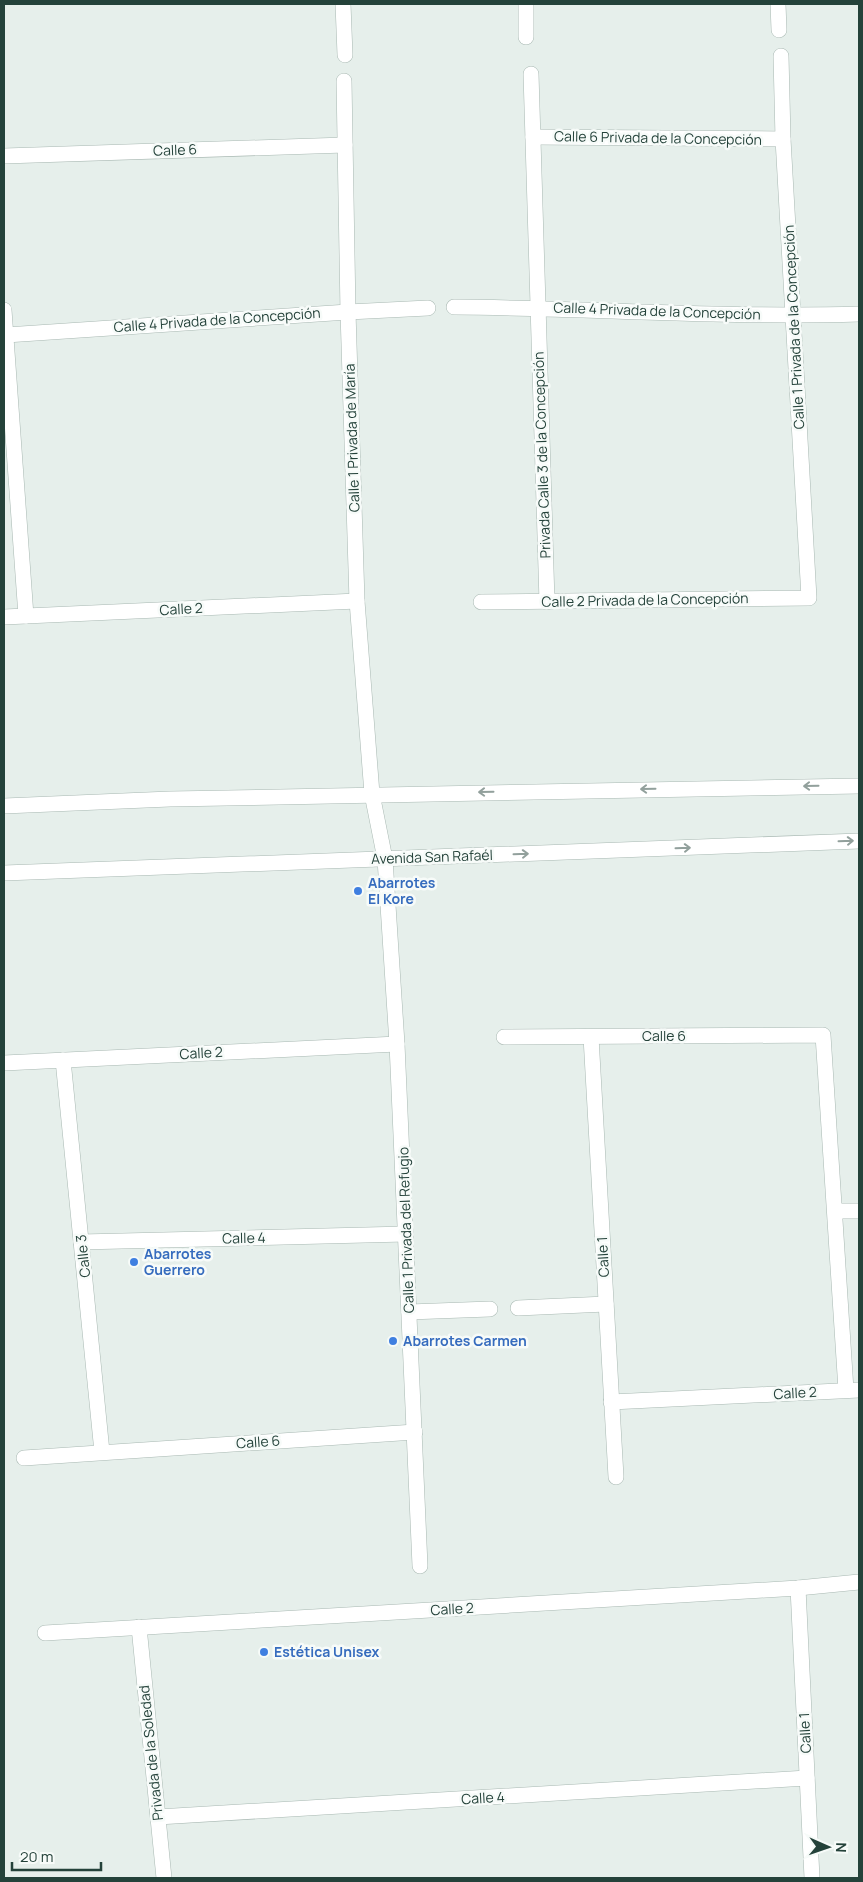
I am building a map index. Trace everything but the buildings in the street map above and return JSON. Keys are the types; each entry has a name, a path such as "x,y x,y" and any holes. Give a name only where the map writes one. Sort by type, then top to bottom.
{"street":[{"path":"343,4 345,55"},
{"path":"526,4 526,37"},
{"path":"778,4 779,30"},
{"name":"Calle 1 Privada de la Concepción","path":"781,56 783,139 809,598"},
{"path":"532,74 533,137"},
{"name":"Calle 1 Privada de María","path":"344,81 348,312 357,601 372,794 385,859"},
{"name":"Calle 6 Privada de la Concepción","path":"533,137 783,139"},
{"name":"Privada Calle 3 de la Concepción","path":"533,137 547,602"},
{"name":"Calle 6","path":"4,156 345,145"},
{"name":"Calle 4 Privada de la Concepción","path":"454,307 794,316 859,314"},
{"name":"Calle 4 Privada de la Concepción","path":"6,335 428,308"},
{"path":"4,310 26,616"},
{"name":"Calle 2 Privada de la Concepción","path":"481,602 809,598"},
{"name":"Calle 2","path":"4,617 357,601"},
{"path":"4,806 170,799 372,794 859,786"},
{"name":"Avenida San Rafaél","path":"4,873 859,841"},
{"name":"Calle 1 Privada del Refugio","path":"385,859 397,1044 420,1566"},
{"name":"Calle 6","path":"504,1038 824,1035 835,1211"},
{"name":"Calle 1","path":"591,1037 616,1477"},
{"name":"Calle 2","path":"4,1063 397,1044"},
{"name":"Calle 3","path":"63,1060 102,1452"},
{"path":"853,1390 835,1211 859,1211"},
{"name":"Calle 4","path":"81,1242 406,1234"},
{"path":"518,1308 606,1304"},
{"path":"409,1312 490,1309"},
{"name":"Calle 2","path":"611,1402 853,1390"},
{"name":"Calle 6","path":"24,1458 415,1432"},
{"name":"Calle 2","path":"45,1632 798,1588 859,1582"},
{"name":"Calle 1","path":"798,1588 812,1878"},
{"name":"Privada de la Soledad","path":"139,1627 164,1878"},
{"name":"Calle 4","path":"158,1817 807,1778"}],"place":[{"name":"Abarrotes El Kore","path":"358,891"},
{"name":"Abarrotes Guerrero","path":"134,1262"},
{"name":"Abarrotes Carmen","path":"393,1341"},
{"name":"Estética Unisex","path":"264,1652"}]}
